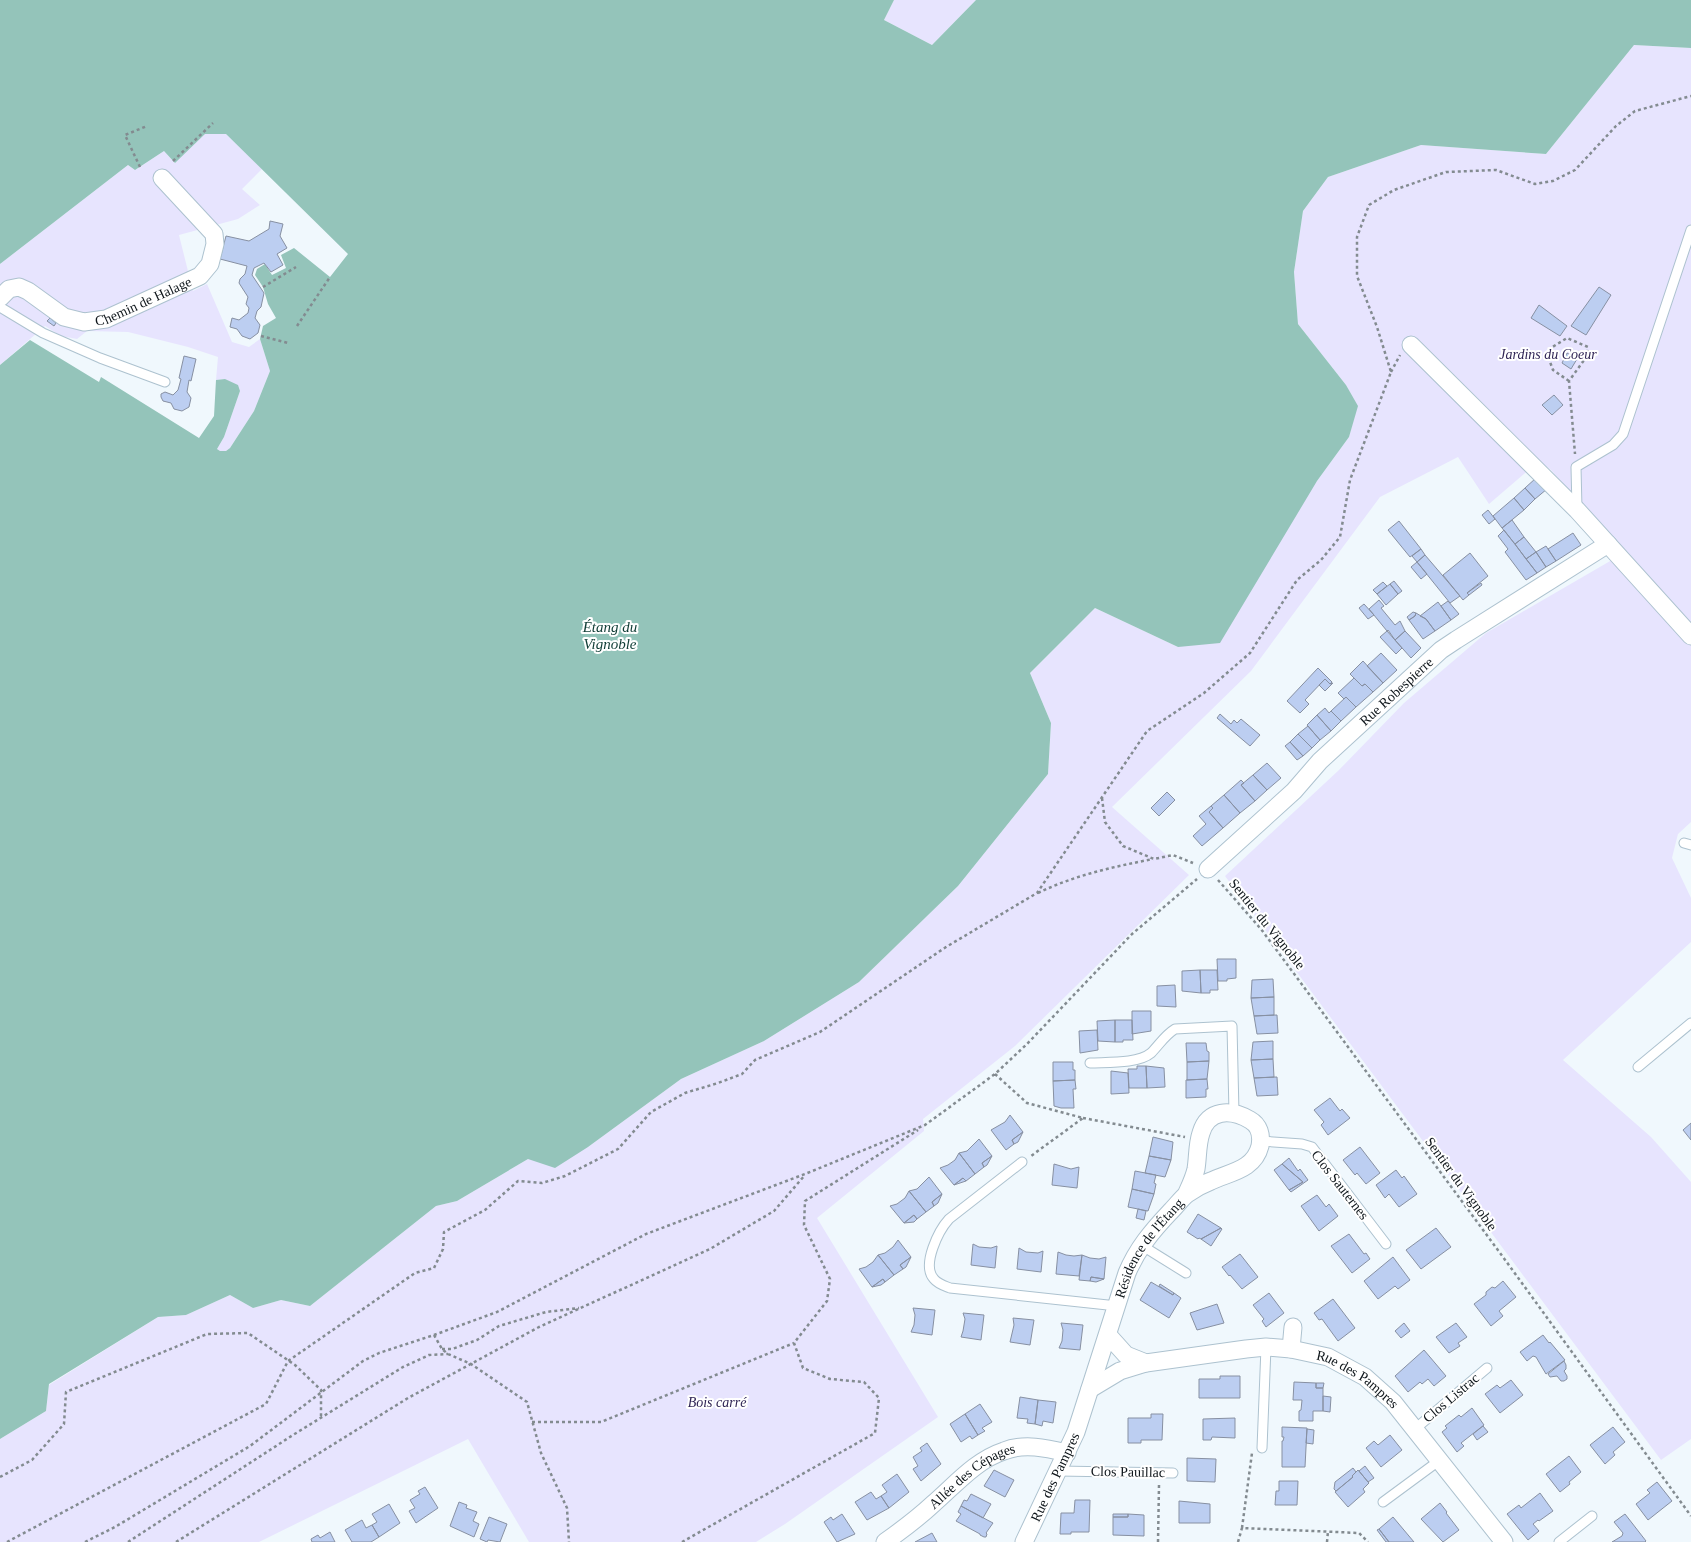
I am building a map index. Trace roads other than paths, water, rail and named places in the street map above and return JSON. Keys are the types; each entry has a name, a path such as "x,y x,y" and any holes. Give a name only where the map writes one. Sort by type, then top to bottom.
{"street":[{"name":"Chemin de Halage","path":"0,298 8,290 19,287 28,291 64,317 76,321 98,321 120,314 200,276 210,264 215,244 214,234 162,178"},
{"path":"1410,345 1577,510 1691,636"},
{"name":"Rue Robespierre","path":"1208,869 1290,794 1320,761 1441,650 1462,635 1608,544"},
{"name":"Résidence de l'Étang","path":"1186,1195 1196,1170 1199,1139 1203,1128 1211,1117 1221,1113 1234,1113"},
{"path":"1234,1113 1246,1117 1256,1125 1259,1130 1260,1141"},
{"name":"Résidence de l'Étang","path":"1117,1306 1129,1269 1141,1245 1186,1195 1210,1181 1244,1168 1249,1164 1256,1154 1260,1141"},
{"name":"Rue des Pampres","path":"1024,1542 1067,1454 1076,1432 1117,1306"},
{"path":"1291,1349 1293,1327"},
{"name":"Rue des Pampres","path":"1108,1335 1126,1355 1146,1363"},
{"name":"Rue des Pampres","path":"1090,1389 1120,1371 1146,1363 1266,1347 1291,1349 1328,1358 1364,1377 1393,1402 1504,1542"},
{"name":"Allée des Cépages","path":"889,1541 919,1517 973,1468 996,1454 1015,1448 1033,1447 1067,1454"}],"lane":[{"path":"1577,510 1576,467 1613,445 1623,434 1691,230"},
{"path":"0,307 43,333 100,358 165,382"},
{"path":"1638,1067 1691,1023"},
{"path":"1090,1063 1141,1059 1151,1052 1170,1032 1175,1029 1232,1026 1234,1113"},
{"name":"Clos Sauternes","path":"1260,1141 1302,1144 1312,1147 1386,1244"},
{"path":"1022,1162 944,1224 936,1239 931,1255 930,1268 933,1278 950,1288 1117,1306"},
{"path":"1141,1245 1186,1273"},
{"path":"1262,1448 1266,1347"},
{"name":"Clos Listrac","path":"1415,1429 1487,1368"},
{"path":"1383,1502 1440,1460"},
{"name":"Clos Pauillac","path":"1059,1470 1173,1473"},
{"path":"1559,1542 1592,1516"}],"water":[{"name":"Étang du Vignoble","path":"0,0 894,0 884,20 932,45 976,0 1691,0 1691,48 1634,45 1546,154 1421,145 1328,177 1303,211 1294,272 1298,324 1346,385 1358,406 1349,437 1317,481 1220,643 1178,647 1095,608 1030,673 1051,723 1048,774 958,886 859,982 764,1041 681,1079 588,1147 555,1168 528,1159 457,1201 436,1206 310,1306 281,1300 253,1308 230,1295 186,1315 158,1317 49,1384 46,1411 0,1439 0,365 30,340 99,382 101,377 199,438 214,416 216,380 225,379 238,385 240,391 224,437 217,449 220,451 226,451 230,448 254,411 270,371 260,339 263,326 276,318 268,304 263,287 255,275 257,269 265,264 272,275 286,268 281,255 294,248 330,277 348,254 226,134 205,134 175,163 164,151 135,170 128,165 0,264"}],"park label":[{"name":"Jardins du Coeur","path":"1548,354"},
{"name":"Bois carré","path":"717,1402"}]}
